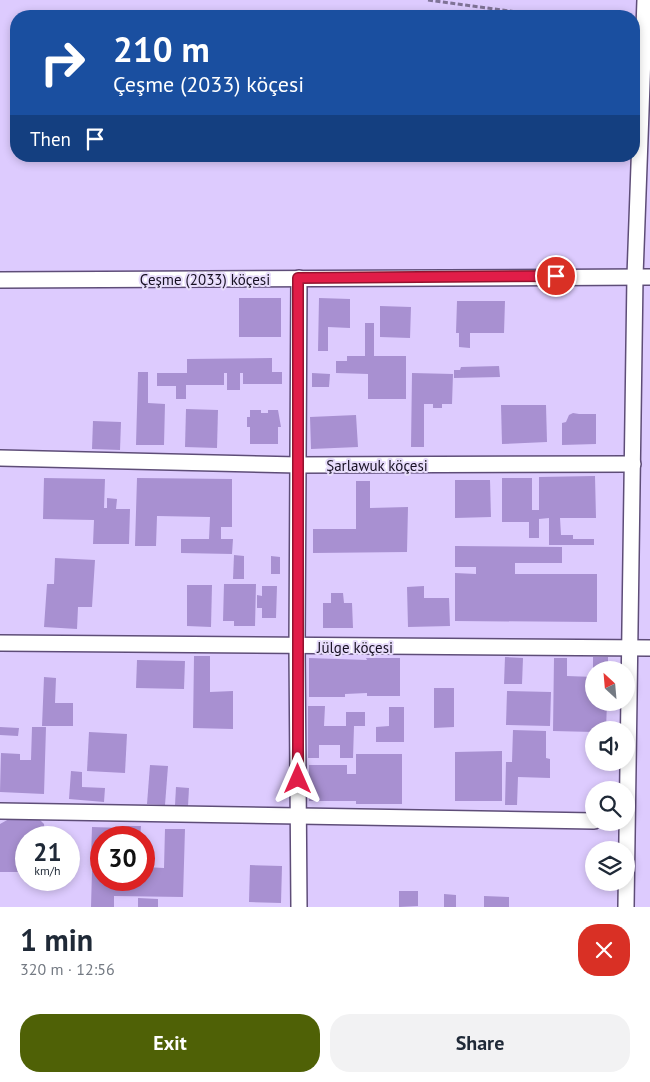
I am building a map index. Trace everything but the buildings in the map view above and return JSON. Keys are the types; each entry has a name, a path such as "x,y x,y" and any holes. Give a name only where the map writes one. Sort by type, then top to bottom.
{"street":[{"path":"628,781 633,464 643,276 643,27 645,0"},
{"name":"Çeşme (2033) köçesi","path":"0,280 643,276"},
{"path":"298,278 297,647 300,907"},
{"name":"Şarlawuk köçesi","path":"0,458 298,465 633,464"},
{"name":"Jülge köçesi","path":"0,643 297,647 650,648"},
{"path":"0,811 585,821"},
{"path":"626,907 627,831"}],"path":[{"path":"428,0 502,10"}],"route":[{"path":"298,779 298,278 556,276"}]}
